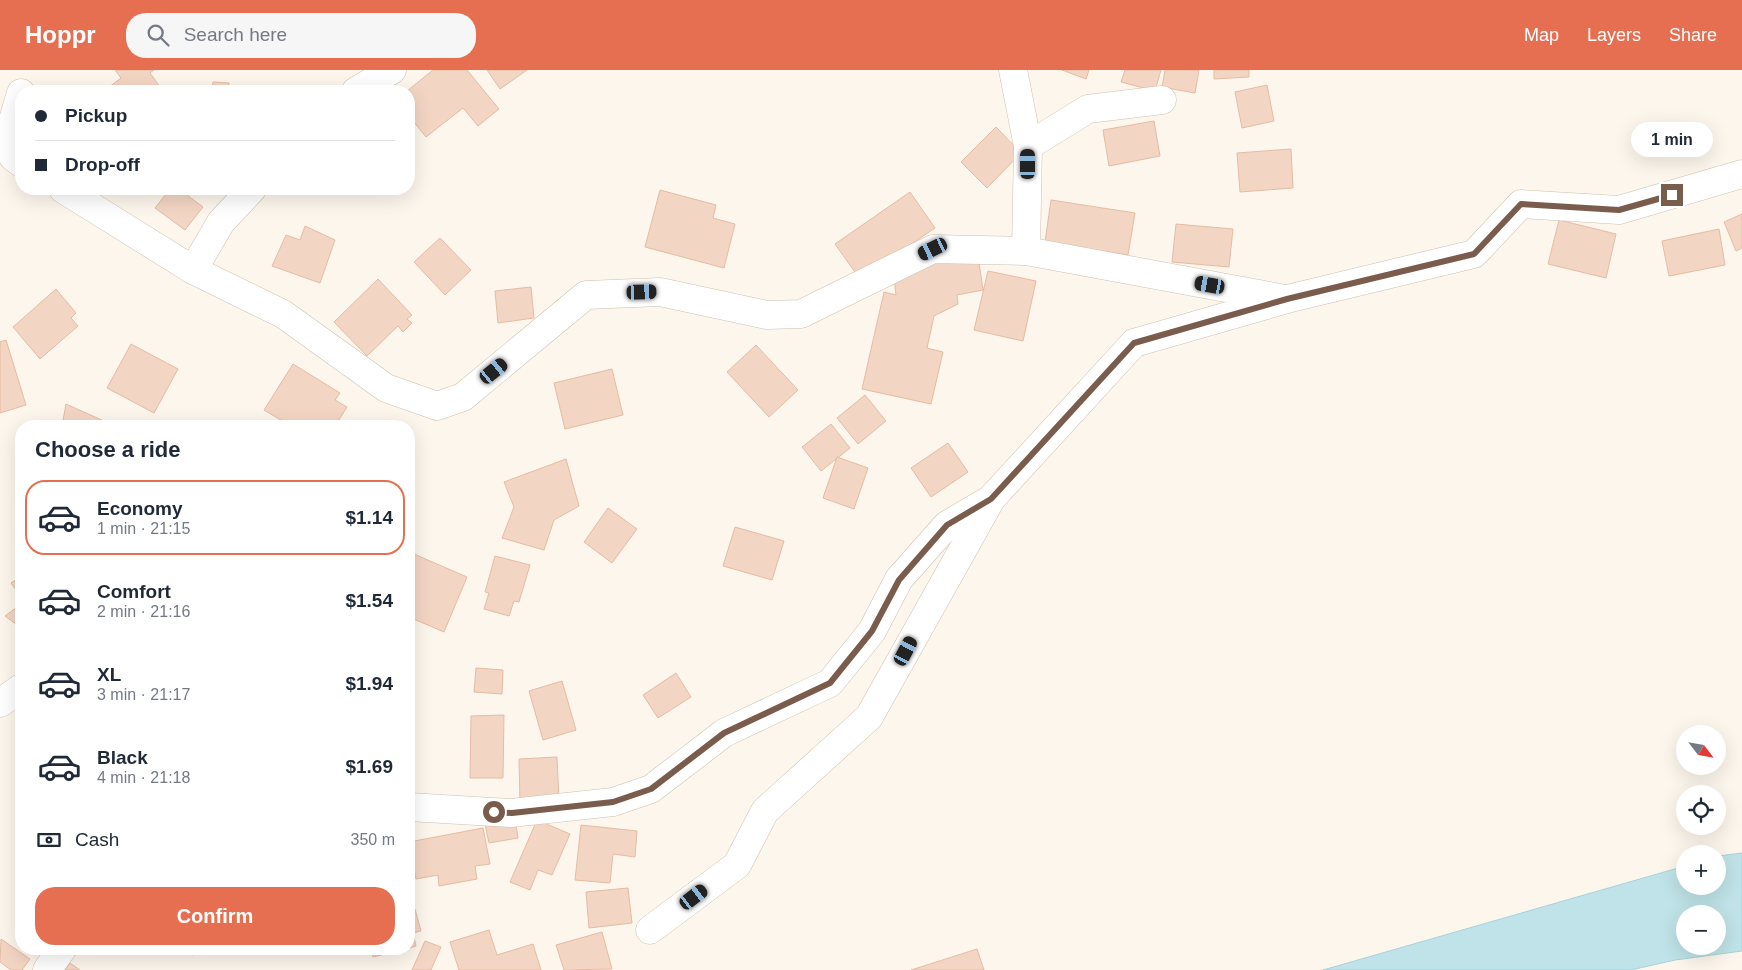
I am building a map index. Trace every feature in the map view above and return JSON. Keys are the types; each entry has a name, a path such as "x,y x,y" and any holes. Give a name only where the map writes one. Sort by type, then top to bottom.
{"street":[{"path":"23,85 28,70"},
{"path":"366,85 392,70"},
{"path":"1013,70 1028,146 1026,251"},
{"path":"1028,146 1088,109 1162,100"},
{"path":"11,158 11,127 15,113"},
{"path":"650,930 737,865 765,811 869,718 969,535 991,499 1134,343 1287,299 1474,254 1521,204 1619,210 1742,174"},
{"path":"73,195 193,270 283,314 386,388 437,406 463,397 586,295 660,292 767,315 801,314 933,249 1026,251 1287,299"},
{"path":"193,270 221,222 246,195"},
{"path":"415,807 512,813 613,802 651,789 724,733 830,683 872,631 899,580 917,559 947,525 991,499"},
{"path":"0,703 15,692"},
{"path":"47,970 58,955"}],"water":[{"path":"1742,853 1742,951 1726,953 1726,905 1676,905 1676,955 1712,955 1675,960 1631,970 1323,970 1676,869 1676,895 1726,895 1726,855"}],"building":[{"path":"115,70 154,70 150,73 159,85 112,85 121,78"},
{"path":"433,70 467,70 499,109 478,126 463,108 426,137 415,123 414,85"},
{"path":"487,70 527,70 500,89"},
{"path":"1062,70 1089,70 1086,79"},
{"path":"1125,70 1161,70 1155,91 1121,82"},
{"path":"1165,70 1199,70 1195,93 1162,87"},
{"path":"1214,70 1249,70 1249,77 1214,79"},
{"path":"213,82 229,83 229,85 213,85"},
{"path":"1267,85 1274,121 1242,128 1235,92"},
{"path":"1154,121 1160,156 1109,166 1103,130"},
{"path":"996,127 1021,153 987,188 961,162"},
{"path":"1291,149 1293,188 1240,192 1237,153"},
{"path":"660,190 716,205 713,218 735,224 724,268 645,247"},
{"path":"910,192 935,228 860,279 835,244"},
{"path":"165,195 187,195 203,207 185,230 155,208"},
{"path":"1051,200 1135,213 1128,255 1045,242"},
{"path":"1742,214 1742,248 1736,251 1724,222"},
{"path":"1559,220 1616,234 1606,278 1548,264"},
{"path":"1176,224 1233,229 1229,267 1172,262"},
{"path":"305,226 335,240 320,283 272,266 286,235 300,240"},
{"path":"1719,229 1725,265 1669,276 1662,241"},
{"path":"440,238 471,270 445,295 414,262"},
{"path":"977,249 983,290 957,295 958,304 934,316 927,348 943,352 931,404 862,389 884,292 896,295 894,278 940,256"},
{"path":"988,271 1036,281 1023,341 974,330"},
{"path":"378,279 412,315 407,319 412,323 403,332 398,326 367,356 334,322"},
{"path":"531,287 534,318 498,323 495,291"},
{"path":"56,289 76,313 71,318 78,326 40,359 13,327"},
{"path":"6,340 26,405 0,413 0,342"},
{"path":"131,344 178,369 154,413 107,388"},
{"path":"756,345 798,390 769,417 727,372"},
{"path":"293,364 340,393 335,400 347,407 339,420 281,420 264,410"},
{"path":"612,369 623,415 565,429 554,383"},
{"path":"865,395 886,421 858,444 837,418"},
{"path":"66,404 102,420 63,420"},
{"path":"831,424 850,448 821,471 802,447"},
{"path":"948,443 968,472 931,497 911,468"},
{"path":"837,457 868,468 854,509 823,498"},
{"path":"566,459 579,506 554,520 544,550 502,538 514,507 504,482"},
{"path":"608,508 637,529 612,563 584,542"},
{"path":"735,527 784,541 772,580 723,566"},
{"path":"415,554 467,577 444,632 415,620"},
{"path":"495,556 530,565 519,602 514,601 509,616 484,609 489,593 485,592"},
{"path":"15,580 15,589 11,583"},
{"path":"15,608 15,624 5,616"},
{"path":"476,668 503,670 502,694 474,692"},
{"path":"676,673 691,697 658,718 643,695"},
{"path":"562,681 576,730 543,740 529,691"},
{"path":"504,715 503,778 470,778 471,716"},
{"path":"557,757 559,802 520,803 519,759"},
{"path":"515,819 518,838 489,843 485,824"},
{"path":"537,820 570,834 552,875 538,870 530,890 510,882"},
{"path":"581,825 637,831 635,857 613,854 610,883 575,880"},
{"path":"483,828 490,864 475,866 477,879 439,886 438,875 416,879 415,841"},
{"path":"628,888 632,923 589,928 586,892"},
{"path":"415,909 421,931 415,932"},
{"path":"489,930 497,955 533,944 541,970 459,970 450,942"},
{"path":"602,932 612,969 564,970 556,945"},
{"path":"1,939 15,949 15,955 24,955 30,959 22,970 11,970 0,962"},
{"path":"425,941 441,947 431,970 412,970"},
{"path":"977,949 984,970 911,970"},
{"path":"70,963 80,970 65,970"}],"route":[{"path":"494,812 512,813 613,802 651,789 724,733 830,683 872,631 899,580 947,525 991,499 1134,343 1287,299 1474,254 1521,204 1619,210 1672,195"}]}
